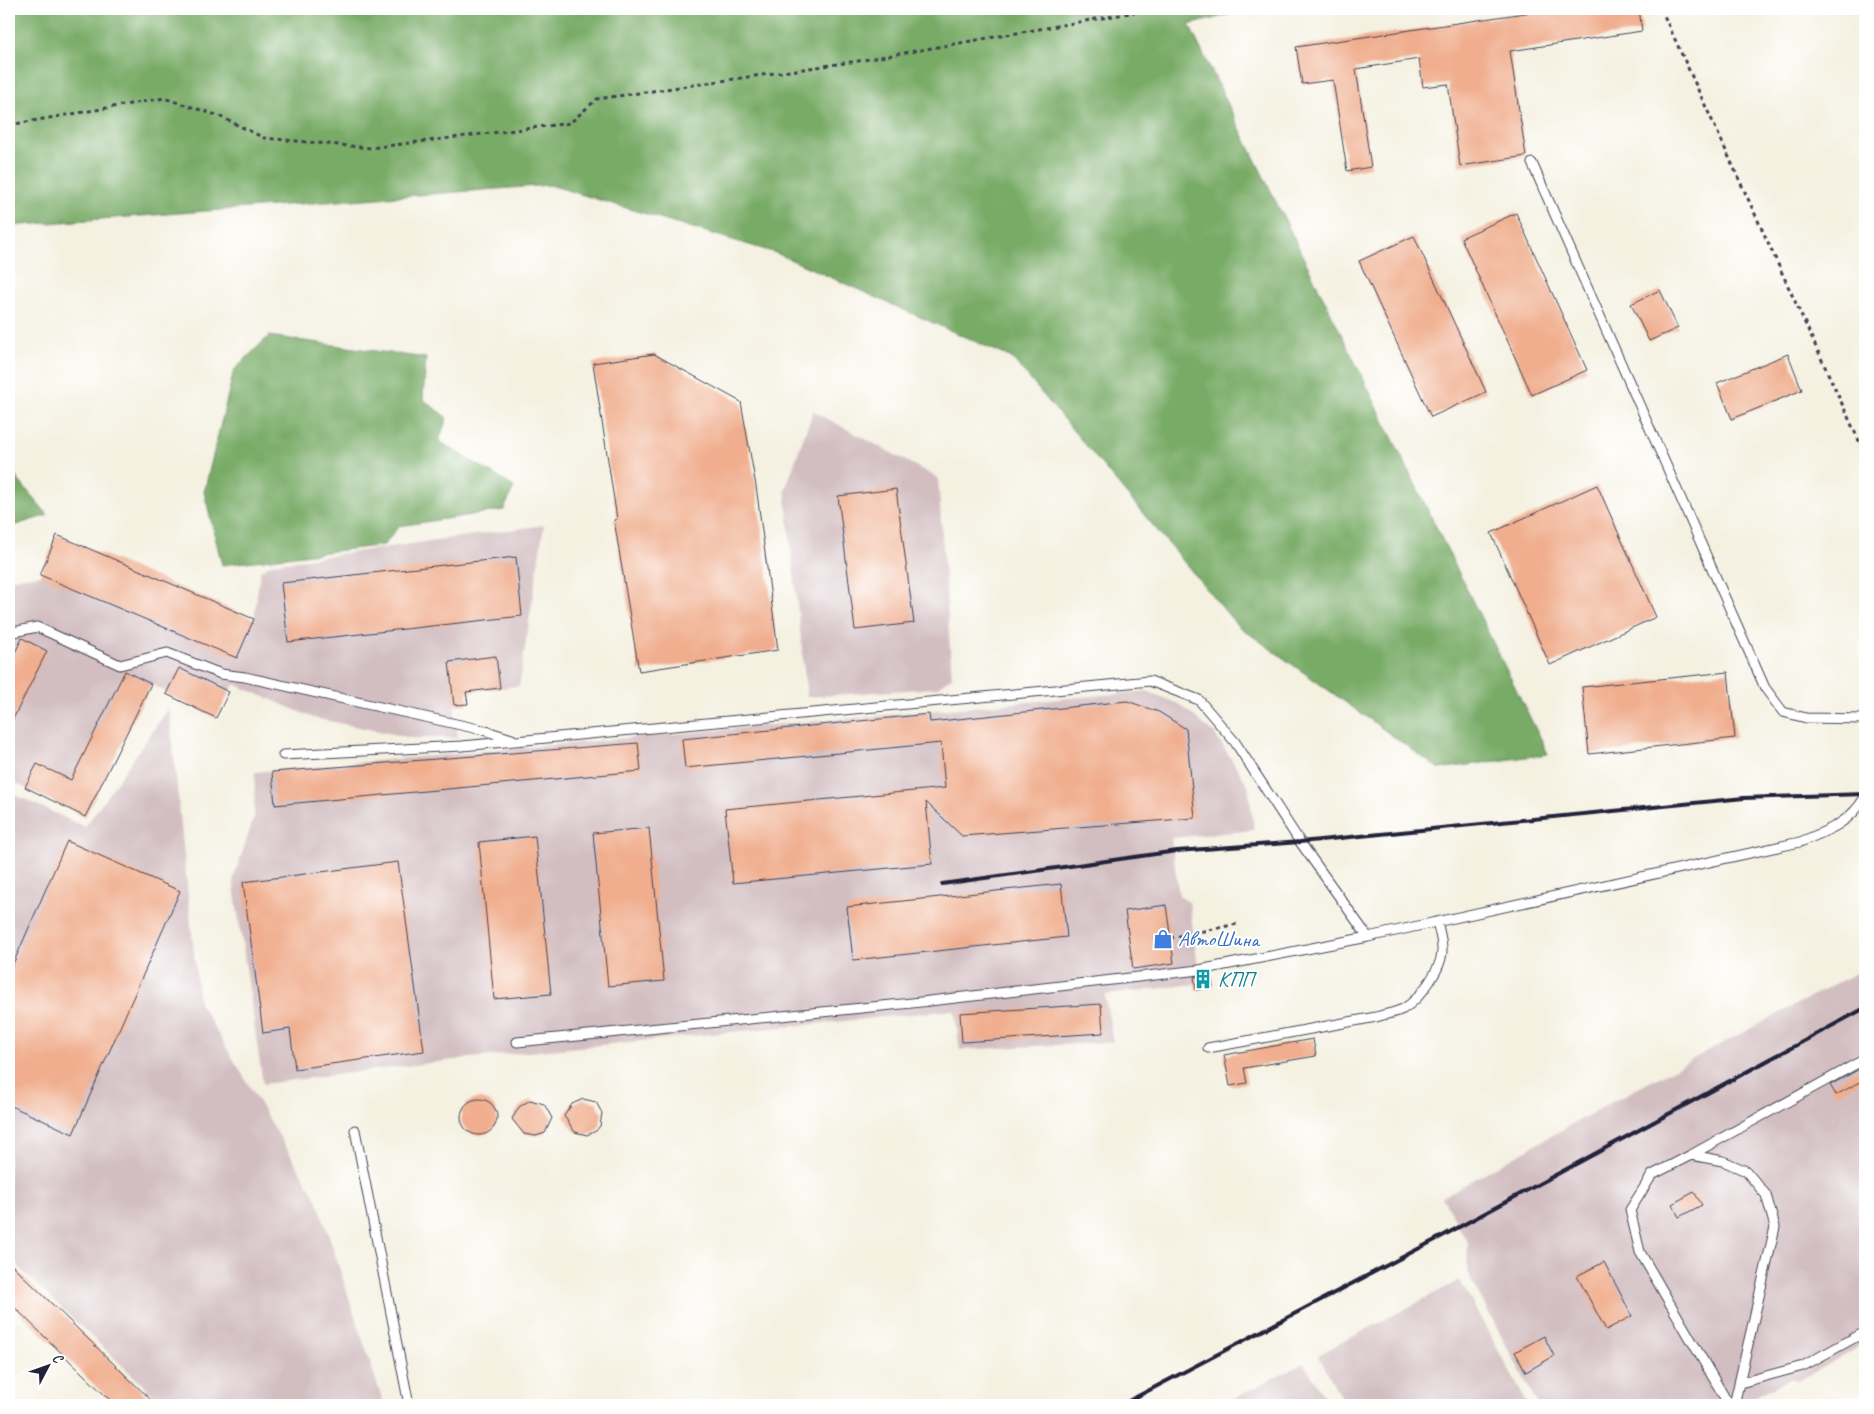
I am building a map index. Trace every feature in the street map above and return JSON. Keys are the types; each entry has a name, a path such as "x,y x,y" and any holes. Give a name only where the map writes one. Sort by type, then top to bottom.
{"lane":[{"path":"1532,164 1765,688 1783,712 1806,718 1865,720"},
{"path":"9,633 37,627 120,665 166,654 221,674 244,677 483,730 517,740"},
{"path":"283,755 517,740 1150,681 1199,700 1235,742 1300,842 1368,937"},
{"path":"517,1042 912,1003 1199,970 1368,937 1800,842 1829,831 1847,820 1865,797"},
{"path":"1208,1048 1376,1017 1402,1009 1417,998 1430,981 1438,965 1443,950 1437,922"},
{"path":"1729,1405 1640,1252 1630,1210 1652,1175 1865,1059"},
{"path":"356,1130 409,1405"},
{"path":"1691,1155 1723,1161 1746,1172 1766,1195 1775,1227 1734,1405"},
{"path":"1740,1383 1803,1366 1865,1332"}],"path":[{"path":"9,125 164,98 219,116 264,138 372,148 570,123 597,100 858,62 1153,9"},
{"path":"1661,9 1865,454"},
{"path":"1170,938 1237,924"}],"shaded area":[{"path":"813,411 938,478 952,677 936,688 807,697 785,490"},
{"path":"544,525 519,686 467,692 468,704 454,705 458,738 412,738 314,718 234,684 216,718 151,684 85,817 9,780 9,579 40,575 57,535 254,619 260,571 271,564"},
{"path":"1147,691 1181,705 1215,734 1248,785 1254,830 1171,838 1179,896 1189,902 1199,974 1211,972 1213,987 1196,990 1195,984 1105,995 1113,1042 960,1050 954,1010 470,1058 263,1084 233,880 254,817 255,772"},
{"path":"169,708 199,1002 317,1199 384,1405 164,1405 23,1272 9,1254 9,792 85,827"},
{"path":"1865,968 1865,1343 1798,1381 1791,1378 1739,1405 1538,1405 1467,1272 1468,1243 1442,1197 1610,1103"},
{"path":"1460,1280 1528,1405 1345,1405 1318,1355"},
{"path":"1304,1363 1329,1405 1221,1405"}],"green space":[{"path":"9,9 1250,9 1189,25 1548,754 1439,769 1237,625 1012,358 776,253 550,185 9,226"},
{"path":"269,336 426,358 423,399 447,418 439,441 514,487 504,510 399,526 384,545 222,565 204,492 234,370"},
{"path":"9,469 48,515 9,527"}],"building":[{"path":"1552,9 1639,9 1642,31 1510,51 1526,156 1460,166 1448,84 1423,87 1419,59 1356,69 1371,167 1347,171 1333,80 1302,84 1296,47"},
{"path":"1516,213 1587,370 1532,395 1461,238"},
{"path":"1414,236 1486,392 1431,417 1359,261"},
{"path":"1660,290 1678,328 1649,341 1631,304"},
{"path":"654,354 741,402 756,486 778,650 639,671 614,520 617,519 593,363"},
{"path":"1788,354 1802,390 1732,419 1717,383"},
{"path":"1597,485 1656,617 1550,665 1491,533"},
{"path":"896,489 914,623 855,630 838,496"},
{"path":"57,535 254,619 237,658 40,575"},
{"path":"516,557 522,616 288,642 281,583"},
{"path":"22,638 47,651 9,727 9,665"},
{"path":"496,656 500,688 466,692 468,704 454,705 449,662"},
{"path":"179,668 229,692 216,718 166,694"},
{"path":"125,671 151,684 85,817 25,787 37,764 71,780"},
{"path":"1728,672 1735,738 1589,754 1582,687"},
{"path":"1127,701 1159,712 1186,729 1195,818 962,836 926,802 932,864 733,883 725,809 945,788 941,743 685,768 682,739 929,714 930,722"},
{"path":"638,743 641,771 275,805 272,772"},
{"path":"649,828 664,981 608,986 593,833"},
{"path":"535,836 551,994 494,999 479,842"},
{"path":"67,841 180,891 73,1134 9,1105 9,973"},
{"path":"398,862 424,1051 295,1069 290,1029 263,1033 243,882"},
{"path":"1061,884 1067,937 853,960 847,907"},
{"path":"1166,905 1174,963 1133,969 1125,911"},
{"name":"КПП","path":"1211,974 1213,987 1196,990 1194,977"},
{"path":"1101,1004 1103,1033 962,1042 960,1013"},
{"path":"1313,1039 1316,1056 1244,1068 1247,1083 1230,1086 1224,1055"},
{"path":"1865,1066 1865,1079 1836,1095 1830,1085"},
{"path":"479,1099 486,1100 492,1104 496,1110 496,1124 492,1130 486,1134 479,1135 472,1134 466,1130 462,1124 461,1117 462,1110 466,1104 472,1100"},
{"path":"583,1099 596,1102 602,1113 600,1126 596,1131 587,1135 575,1132 564,1116 572,1104"},
{"path":"530,1100 544,1104 552,1118 545,1133 536,1136 524,1134 512,1119 519,1107"},
{"path":"1694,1192 1702,1205 1679,1217 1672,1204"},
{"path":"9,1262 156,1405 115,1405 9,1302"},
{"path":"1604,1262 1632,1316 1606,1330 1577,1276"},
{"path":"1544,1336 1554,1356 1526,1372 1515,1352"}],"railway":[{"path":"942,884 1177,851 1300,842 1744,798 1865,794"},
{"path":"1121,1405 1435,1240 1865,1008"}],"place":[{"name":"АвтоШина","path":"1163,939"},
{"name":"КПП","path":"1203,979"}]}
